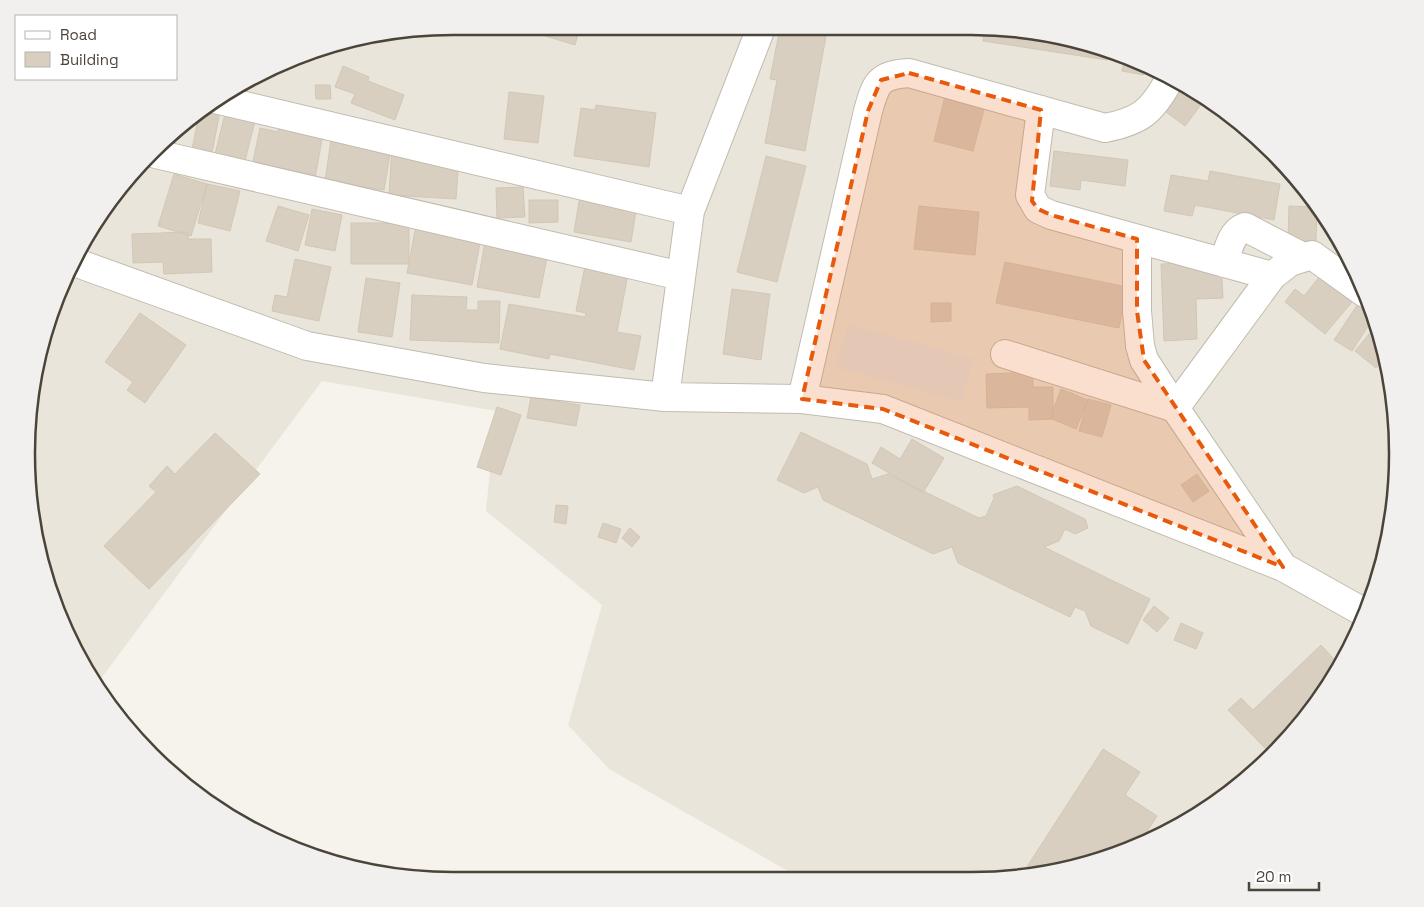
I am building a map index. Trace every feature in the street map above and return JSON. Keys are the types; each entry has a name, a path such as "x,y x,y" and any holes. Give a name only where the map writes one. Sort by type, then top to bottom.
{"street":[{"path":"665,397 690,211 758,35"},
{"path":"802,399 868,111 873,94 881,80 894,74 909,74 1104,128 1125,124 1142,115 1159,99 1166,84"},
{"path":"228,102 690,211"},
{"path":"1041,110 1030,195 1038,209 1051,215 1272,276"},
{"path":"161,155 681,276"},
{"path":"1224,263 1233,238 1239,229 1245,227 1303,257"},
{"path":"1137,239 1137,312 1140,346 1144,360 1283,567"},
{"path":"1175,408 1272,276 1290,262 1312,255 1354,285"},
{"path":"80,264 307,346 484,378 665,397 802,399 883,409 1283,567 1359,609"},
{"path":"1005,354 1175,408"}],"highlighted area":[{"path":"909,73 1041,110 1032,201 1038,209 1051,215 1137,239 1137,311 1144,360 1283,567 883,409 802,399 868,111 881,80"}],"shaded area":[{"path":"426,36 998,36 1052,43 1079,49 1105,57 1156,78 1180,91 1225,121 1285,178 1303,199 1333,244 1346,268 1367,319 1375,345 1385,399 1388,426 1388,481 1381,535 1375,562 1357,614 1333,663 1303,708 1285,729 1246,768 1203,801 1156,829 1131,840 1079,858 1052,864 998,871 971,872 790,872 609,769 568,725 602,605 486,511 496,411 322,381 101,678 78,639 67,614 49,562 43,535 36,481 35,454 36,426 43,372 57,319 78,268 91,244 121,199 139,178 199,121 244,91 268,78 319,57 372,43"},
{"path":"848,324 973,359 961,402 836,367"}],"building":[{"path":"542,35 578,35 575,45"},
{"path":"779,35 826,36 805,151 765,143 777,80 770,79"},
{"path":"984,35 1052,43 1105,57 1107,60 983,41"},
{"path":"1123,64 1144,73 1144,75 1122,71"},
{"path":"343,66 369,77 368,81 404,95 395,120 351,103 355,94 335,87"},
{"path":"948,84 988,94 973,151 934,141"},
{"path":"315,85 330,85 331,99 316,99"},
{"path":"1177,89 1201,105 1185,126 1162,109"},
{"path":"509,92 544,96 538,143 504,139"},
{"path":"596,105 656,113 649,167 574,156 581,108 595,110"},
{"path":"215,110 220,111 211,158 191,154 198,122"},
{"path":"225,114 255,121 244,165 214,158"},
{"path":"279,126 323,134 315,178 252,166 260,128 278,132"},
{"path":"331,140 392,143 384,190 325,181"},
{"path":"392,147 459,157 456,199 389,195"},
{"path":"1054,151 1128,160 1125,186 1081,180 1080,190 1050,186"},
{"path":"766,156 806,166 777,282 737,272"},
{"path":"1210,171 1280,184 1274,220 1195,205 1192,216 1164,211 1171,175 1208,181"},
{"path":"174,174 207,184 191,236 158,226"},
{"path":"207,184 240,191 230,231 198,223"},
{"path":"523,187 525,217 497,218 496,188"},
{"path":"581,189 638,199 631,242 574,232"},
{"path":"529,200 558,200 558,222 529,223"},
{"path":"278,206 309,215 298,251 266,241"},
{"path":"919,206 979,212 975,255 914,249"},
{"path":"1289,206 1308,207 1317,219 1316,241 1288,240"},
{"path":"312,209 342,215 335,251 305,245"},
{"path":"351,223 409,223 409,264 351,264"},
{"path":"416,225 481,238 472,285 407,273"},
{"path":"188,232 188,239 211,239 212,272 164,274 163,262 133,263 132,234"},
{"path":"485,242 548,253 539,298 477,287"},
{"path":"295,259 331,267 319,321 272,311 275,295 287,297"},
{"path":"1221,261 1223,298 1196,299 1197,339 1164,341 1161,264"},
{"path":"1005,262 1127,287 1119,328 996,303"},
{"path":"585,266 628,274 617,332 641,336 634,370 550,354 549,359 500,349 509,304 585,317 586,313 576,311"},
{"path":"1320,276 1352,302 1325,334 1285,302 1295,289 1304,296"},
{"path":"366,278 400,283 392,337 358,332"},
{"path":"732,289 770,294 761,360 723,354"},
{"path":"412,295 467,297 466,310 478,310 478,301 500,301 499,343 410,340"},
{"path":"931,303 951,303 951,321 931,322"},
{"path":"1358,304 1362,307 1369,325 1352,351 1334,340"},
{"path":"140,313 186,345 145,403 127,390 133,382 105,362"},
{"path":"1371,332 1379,364 1376,368 1355,351"},
{"path":"1033,372 1033,387 1053,387 1053,419 1029,420 1029,407 987,408 986,374"},
{"path":"1061,389 1088,400 1076,429 1050,418"},
{"path":"531,397 580,405 576,426 527,418"},
{"path":"1088,399 1111,405 1102,437 1079,431"},
{"path":"497,407 521,415 501,475 477,467"},
{"path":"801,432 867,464 872,479 888,474 979,518 986,516 994,498 993,495 1017,486 1085,519 1088,528 1075,534 1065,529 1059,541 1044,547 1150,599 1128,644 1091,626 1085,611 1075,607 1070,617 958,563 952,547 933,554 823,500 818,487 804,493 777,480"},
{"path":"215,433 260,474 149,589 104,546 156,492 149,486 167,466 175,474"},
{"path":"912,439 944,458 923,493 872,463 881,447 900,459"},
{"path":"1197,474 1209,491 1193,502 1181,485"},
{"path":"556,505 568,506 566,524 554,522"},
{"path":"603,523 621,529 616,543 598,537"},
{"path":"630,528 640,537 632,547 622,538"},
{"path":"1154,606 1169,618 1157,632 1143,620"},
{"path":"1181,623 1203,633 1196,649 1174,640"},
{"path":"1321,645 1335,660 1303,708 1266,749 1228,710 1241,698 1253,710"},
{"path":"1103,749 1140,772 1125,795 1157,816 1146,834 1079,858 1026,868"}]}
